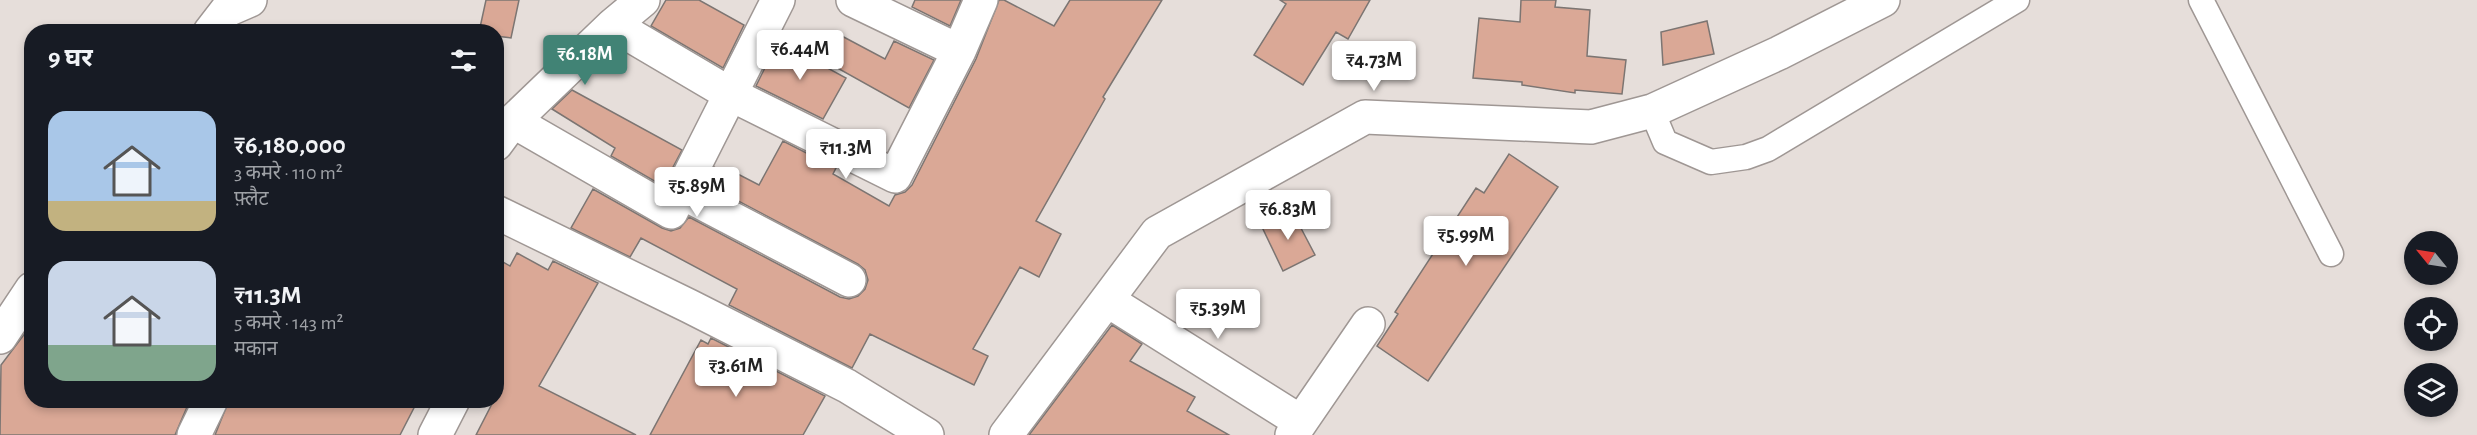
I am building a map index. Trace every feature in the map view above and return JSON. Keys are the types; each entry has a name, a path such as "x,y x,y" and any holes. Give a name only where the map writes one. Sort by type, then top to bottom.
{"street":[{"path":"216,24 227,10 250,0"},
{"path":"643,0 613,25 505,133 671,212 778,0"},
{"path":"853,0 959,51"},
{"path":"613,25 730,94 895,176 959,51 981,0"},
{"path":"1006,435 1157,233 1365,117 1591,127 1652,111 1779,53 1883,0"},
{"path":"681,192 849,280"},
{"path":"504,216 847,386 927,435"},
{"path":"1107,300 1297,429 1368,324"},
{"path":"0,337 24,301"},
{"path":"194,435 208,408"},
{"path":"435,435 449,408"}],"lane":[{"path":"1652,111 1665,142 1711,162 1746,157 1768,149 2017,0"},
{"path":"2201,0 2331,254"}],"building":[{"path":"486,0 519,0 511,38 504,37 504,24 481,24"},
{"path":"666,0 699,0 744,25 723,68 651,26"},
{"path":"915,0 961,0 950,26 912,7"},
{"path":"999,0 1004,0 1054,26 1070,0 1162,0 1103,97 1105,99 1036,221 1061,234 1039,277 1020,267 973,349 988,356 974,385 870,334 852,368 729,305 737,289 641,238 630,257 571,228 593,189 662,228 671,231 680,228 689,217 840,297 849,299 858,296 865,289 868,280 865,270 858,264 706,184 714,167 732,177 734,172 759,185 783,141 836,168 833,174 889,206 895,195 905,192 912,185 976,59"},
{"path":"1280,0 1370,0 1348,39 1336,32 1303,85 1254,55 1286,4"},
{"path":"1521,0 1556,0 1555,7 1590,10 1587,56 1626,60 1622,94 1575,90 1575,93 1522,85 1522,82 1473,78 1479,18 1520,22"},
{"path":"1707,21 1714,54 1663,65 1661,32"},
{"path":"838,34 885,59 894,41 934,60 909,108 823,60"},
{"path":"778,41 846,78 823,119 756,86"},
{"path":"572,90 682,150 663,186 611,156 615,148 552,109"},
{"path":"1509,154 1558,187 1428,381 1377,346 1398,314 1395,312 1476,188 1484,193"},
{"path":"1292,211 1315,255 1283,271 1262,227"},
{"path":"517,253 548,270 553,261 598,283 539,386 636,435 476,435 490,408 504,408 504,263 510,266"},
{"path":"1112,325 1142,344 1130,361 1195,397 1187,411 1229,435 1029,435"},
{"path":"24,335 24,408 187,408 175,435 0,435 1,365"},
{"path":"711,338 825,396 803,435 650,435 701,340 708,344"},
{"path":"226,408 414,408 400,435 215,435"}]}
